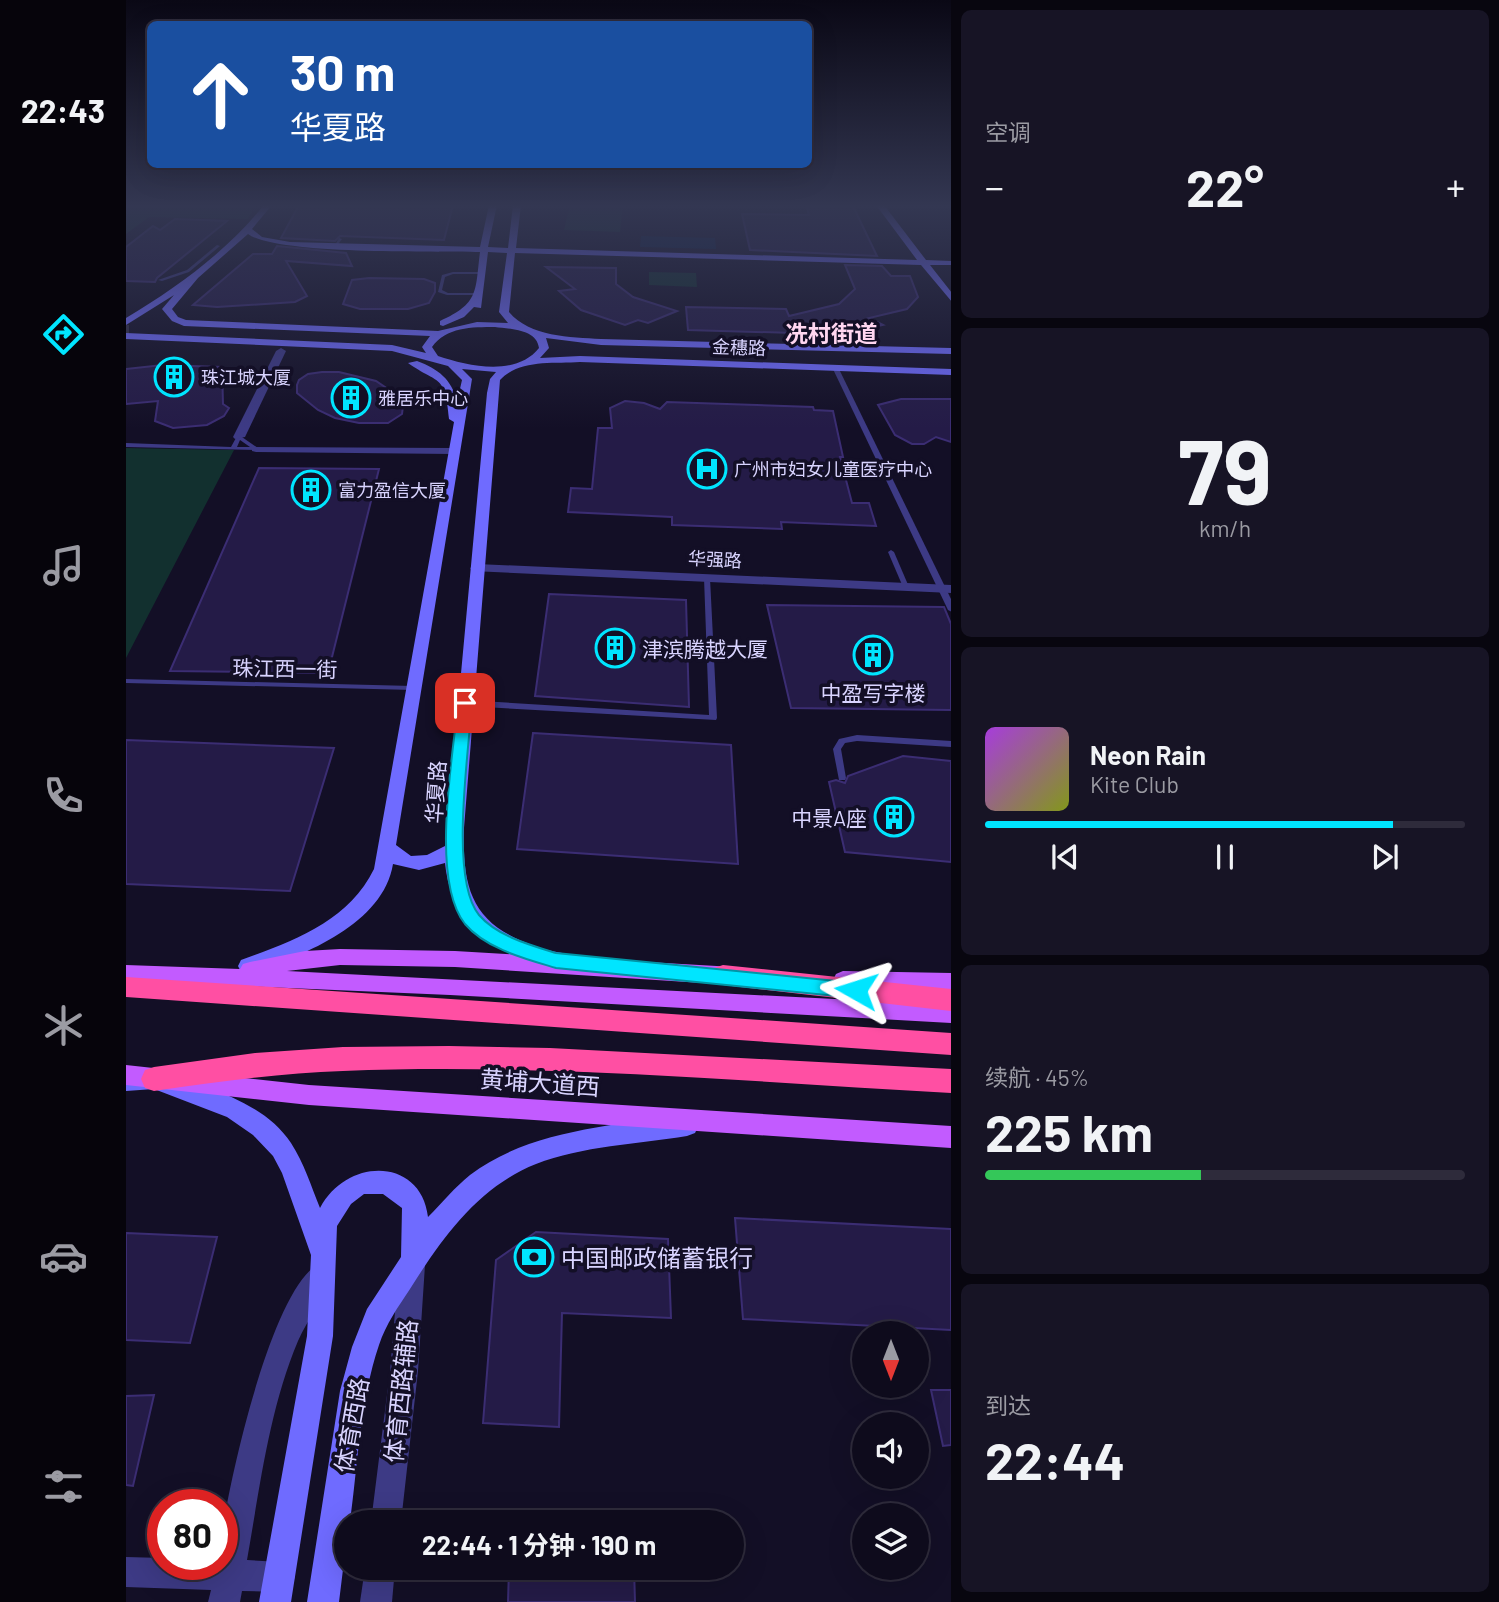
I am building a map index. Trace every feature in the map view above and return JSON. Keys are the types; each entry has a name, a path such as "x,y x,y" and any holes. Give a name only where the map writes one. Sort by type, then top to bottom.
{"highway":[{"path":"723,975 951,1000"},
{"path":"126,988 951,1044"},
{"path":"154,1079 255,1065 449,1058 575,1061 951,1081"}],"main road":[{"path":"126,310 178,280"},
{"path":"127,330 190,280"},
{"path":"192,280 167,309 175,319 184,323 440,334"},
{"path":"434,358 427,348 433,338 477,317 480,280"},
{"path":"127,330 404,350 453,366 476,370 506,368 526,363 542,352 543,344 539,337 507,318 504,312 507,280"},
{"path":"936,280 951,300"},
{"path":"352,330 415,328 446,322 467,311 479,295"},
{"path":"505,296 523,316 543,326 645,343"},
{"path":"459,327 495,324 522,329"},
{"name":"金穗路","path":"522,329 569,339 601,342 951,351"},
{"path":"127,330 384,339 440,334"},
{"path":"580,359 572,355 572,348 601,342"},
{"path":"126,346 381,353 434,358"},
{"path":"263,350 384,358 427,368 444,380 452,394 454,445"},
{"name":"金穗路","path":"526,363 580,359 951,372"},
{"path":"453,366 467,379 466,395 492,396"},
{"name":"华夏路","path":"506,368 495,379 492,396 454,849 458,888 472,919 519,949 556,960 723,975"},
{"name":"华夏路","path":"217,978 294,949 348,917 367,901 379,882 388,848 454,445 466,395"},
{"path":"388,848 395,858 412,864 437,860 454,849"},
{"path":"217,978 305,959 340,957 455,959 723,975 951,982"},
{"path":"126,973 450,986 951,1014"},
{"path":"126,1075 154,1079 235,1110 261,1126 281,1148 292,1167 314,1223 323,1272"},
{"name":"黄埔大道西","path":"126,1081 154,1079 309,1095 951,1137"},
{"name":"体育西路","path":"323,1602 354,1391 365,1347 376,1318 432,1231 468,1193 508,1165 535,1153 575,1143 711,1121"},
{"path":"323,1272 325,1226 331,1209 348,1189 365,1181 384,1182 404,1192 413,1203 416,1217 412,1259"},
{"name":"体育西路","path":"278,1590 314,1381 320,1336 323,1272"}],"street":[{"path":"239,437 281,351"},
{"path":"256,449 454,445"},
{"name":"华强路","path":"477,568 946,589"},
{"name":"体育西路辅路","path":"387,1510 404,1371 412,1259"},
{"path":"227,1588 261,1418 280,1354 303,1304 323,1272"},
{"path":"126,1572 227,1588 278,1590"},
{"path":"376,1602 379,1580"}],"lane":[{"path":"442,280 440,291 479,295"},
{"path":"835,367 946,589 951,610"},
{"path":"233,448 239,437 256,449"},
{"path":"126,445 256,449"},
{"path":"891,552 906,587"},
{"path":"465,703 713,718 707,578"},
{"name":"珠江西一街","path":"126,681 414,688"},
{"path":"842,778 838,749 842,741 857,738 951,744"}],"green space":[{"path":"649,280 696,280 697,287 649,285"},
{"path":"126,448 234,450 126,658"}],"building":[{"path":"126,280 156,280 155,282"},
{"path":"223,280 297,280 307,296 295,302 217,307 193,305"},
{"path":"352,280 426,280 435,283 435,292 429,303 408,309 360,309 343,304"},
{"path":"563,280 616,280 616,284 633,297 677,311 648,323 638,320 625,325 581,310 559,291 575,289"},
{"path":"851,280 911,280 918,297 907,309 869,318 883,325 851,332 838,326 829,328 791,325 794,333 688,330 686,307 786,309 789,316 839,304 855,289"},
{"path":"163,365 222,367 223,404 229,408 224,416 207,425 173,428 155,421 158,401 126,404 126,369"},
{"name":"雅居乐中心","path":"339,372 376,381 398,396 403,406 402,414 388,423 359,423 335,418 318,410 297,393 297,385 299,380 308,374"},
{"path":"901,399 951,399 951,442 936,437 924,444 912,444 895,435 878,405"},
{"path":"625,401 644,403 660,409 667,402 813,407 814,410 833,411 843,457 840,457 852,503 869,503 876,526 781,522 782,529 672,525 672,517 568,512 571,488 592,489 598,428 612,428 610,408"},
{"path":"259,468 379,469 328,673 170,671"},
{"name":"津滨腾越大厦","path":"549,594 686,600 689,707 535,696"},
{"path":"767,605 944,607 951,624 951,710 791,708"},
{"path":"533,733 731,745 738,864 517,849"},
{"path":"126,740 334,748 290,891 126,884"},
{"name":"中景A座","path":"903,756 951,761 951,862 845,852 829,782 836,780 845,783 848,776"},
{"path":"735,1218 951,1229 951,1330 929,1329 929,1321 852,1321 852,1325 743,1319"},
{"path":"536,1232 668,1239 671,1318 562,1313 559,1427 483,1423 496,1260"},
{"path":"126,1233 217,1237 190,1343 126,1340"},
{"path":"931,1390 951,1390 951,1445 943,1446"},
{"path":"154,1395 133,1486 126,1485 126,1396"},
{"path":"509,1580 634,1580 635,1602 508,1602"}],"place":[{"name":"珠江城大厦","path":"174,377"},
{"name":"雅居乐中心","path":"351,398"},
{"name":"广州市妇女儿童医疗中心","path":"707,469"},
{"name":"富力盈信大厦","path":"311,490"},
{"name":"津滨腾越大厦","path":"615,648"},
{"name":"中盈写字楼","path":"873,655"},
{"name":"中景A座","path":"894,817"},
{"name":"中国邮政储蓄银行","path":"534,1257"}],"district":[{"name":"冼村街道","path":"831,333"}],"route":[{"path":"465,703 455,828 455,871 458,888 472,919 495,936 519,949 556,960 856,990"}]}
